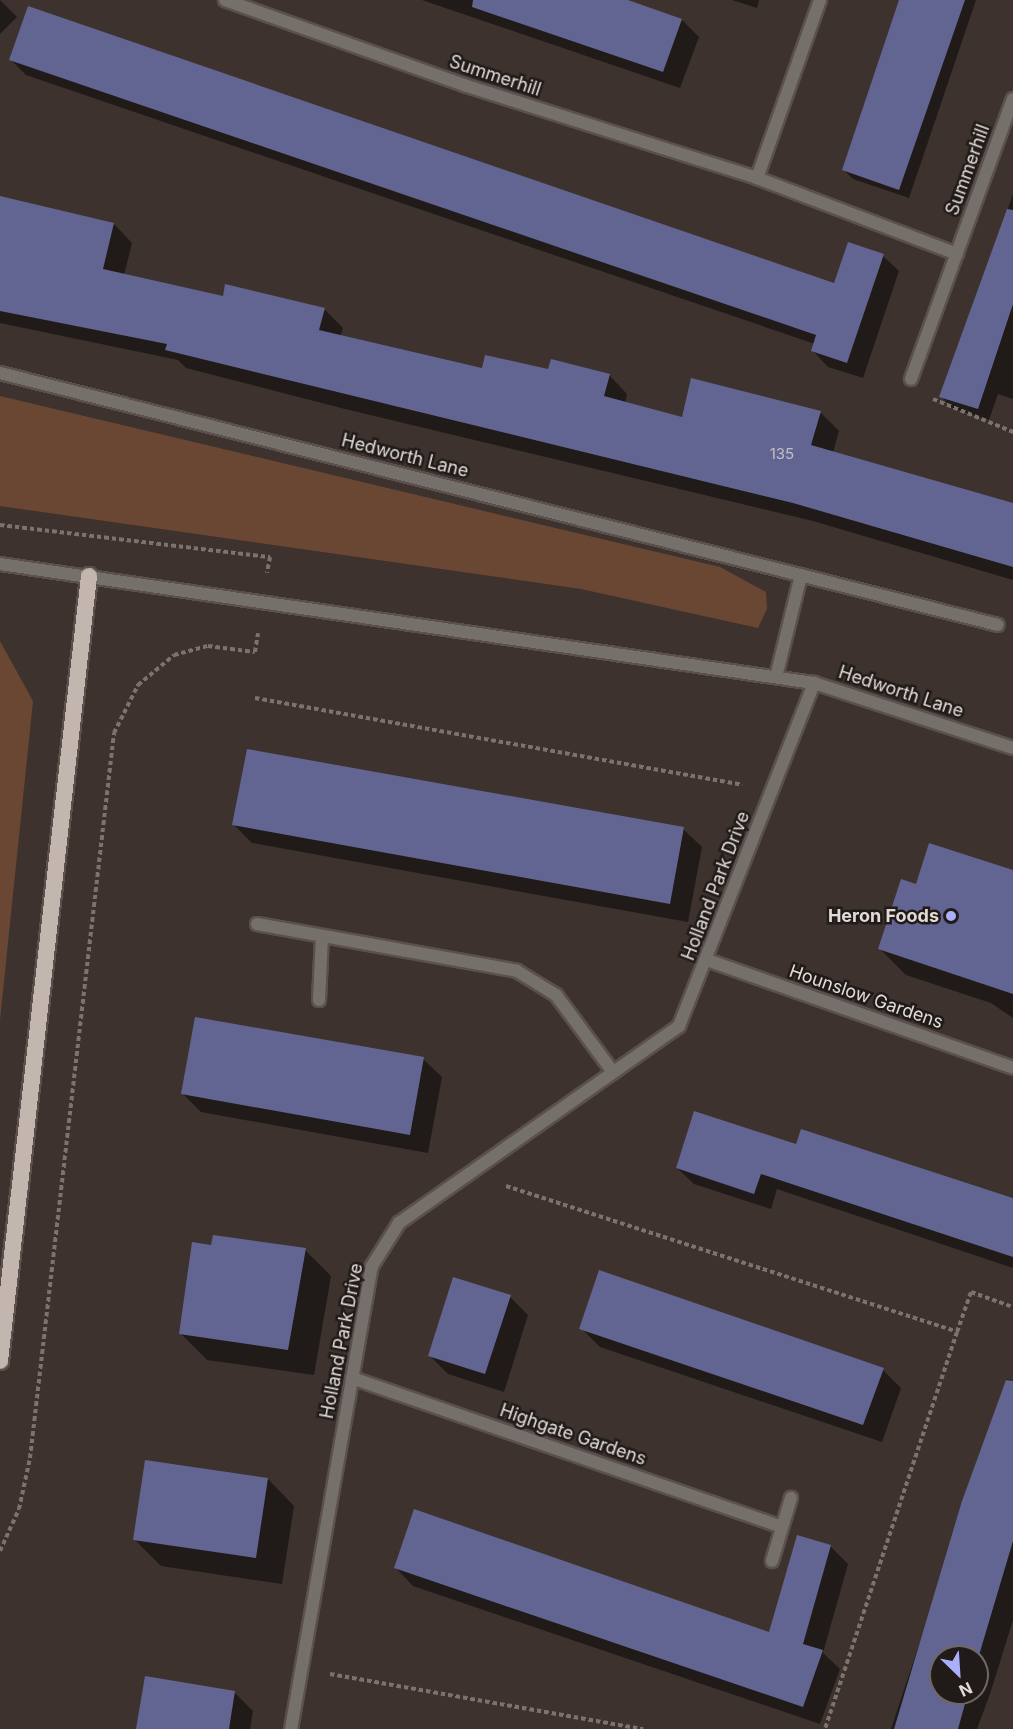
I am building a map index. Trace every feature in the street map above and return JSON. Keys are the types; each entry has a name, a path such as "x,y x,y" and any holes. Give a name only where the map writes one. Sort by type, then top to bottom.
{"highway":[{"path":"0,1361 89,576"}],"street":[{"name":"Summerhill","path":"225,0 464,85 757,178 957,254"},
{"path":"757,178 820,0"},
{"name":"Summerhill","path":"911,379 1013,99"},
{"name":"Hedworth Lane","path":"0,373 998,625"},
{"name":"Hedworth Lane","path":"0,564 814,683 1013,748"},
{"path":"776,677 801,575"},
{"name":"Holland Park Drive","path":"291,1729 372,1266 399,1223 679,1026 707,960 814,683"},
{"path":"257,924 517,971 556,995 613,1072"},
{"path":"319,1000 322,936"},
{"name":"Hounslow Gardens","path":"707,960 1013,1068"},
{"name":"Highgate Gardens","path":"352,1378 782,1527"},
{"path":"772,1561 791,1498"}],"path":[{"path":"911,379 940,405 1013,432"},
{"path":"0,525 270,557"},
{"path":"0,1551 20,1509 30,1458 114,733 138,685 174,655 208,646 255,652"},
{"path":"255,698 772,790"},
{"path":"469,1174 957,1332"},
{"path":"825,1729 971,1292 1013,1307"},
{"path":"301,1669 643,1729"}],"shaded area":[{"path":"0,396 720,567 766,592 767,609 758,628 581,589 0,506"},
{"path":"0,641 33,701 0,1020"}],"building":[{"path":"473,0 628,0 682,19 663,72 472,7"},
{"path":"899,0 965,0 899,190 842,170"},
{"path":"28,6 834,283 848,242 884,254 847,363 811,351 816,335 9,60"},
{"path":"0,196 114,223 103,269 223,296 225,284 325,308 319,330 482,368 485,355 548,369 551,359 610,374 604,396 682,417 691,378 821,411 811,445 1013,503 1013,567 793,503 165,350 167,344 0,311"},
{"path":"1007,209 1013,210 1013,304 978,409 939,397"},
{"path":"247,749 684,827 670,904 232,825"},
{"name":"Heron Foods","path":"929,843 1013,870 1013,994 878,949 901,879 916,884"},
{"path":"195,1017 424,1057 410,1135 181,1094"},
{"path":"694,1111 796,1144 801,1129 1013,1198 1013,1257 761,1174 754,1194 676,1168"},
{"path":"213,1235 306,1248 288,1350 179,1334 192,1242 211,1245"},
{"path":"599,1270 884,1368 863,1425 579,1329"},
{"path":"453,1277 511,1295 485,1374 428,1356"},
{"path":"1006,1380 1013,1381 1013,1541 982,1645 929,1645 929,1705 965,1705 958,1729 894,1729 962,1501"},
{"path":"145,1460 268,1478 256,1558 133,1540"},
{"path":"414,1509 769,1632 797,1535 831,1545 803,1644 823,1650 803,1707 394,1568"},
{"path":"145,1676 235,1691 229,1729 136,1729"}],"place":[{"name":"Heron Foods","path":"951,916"}]}
